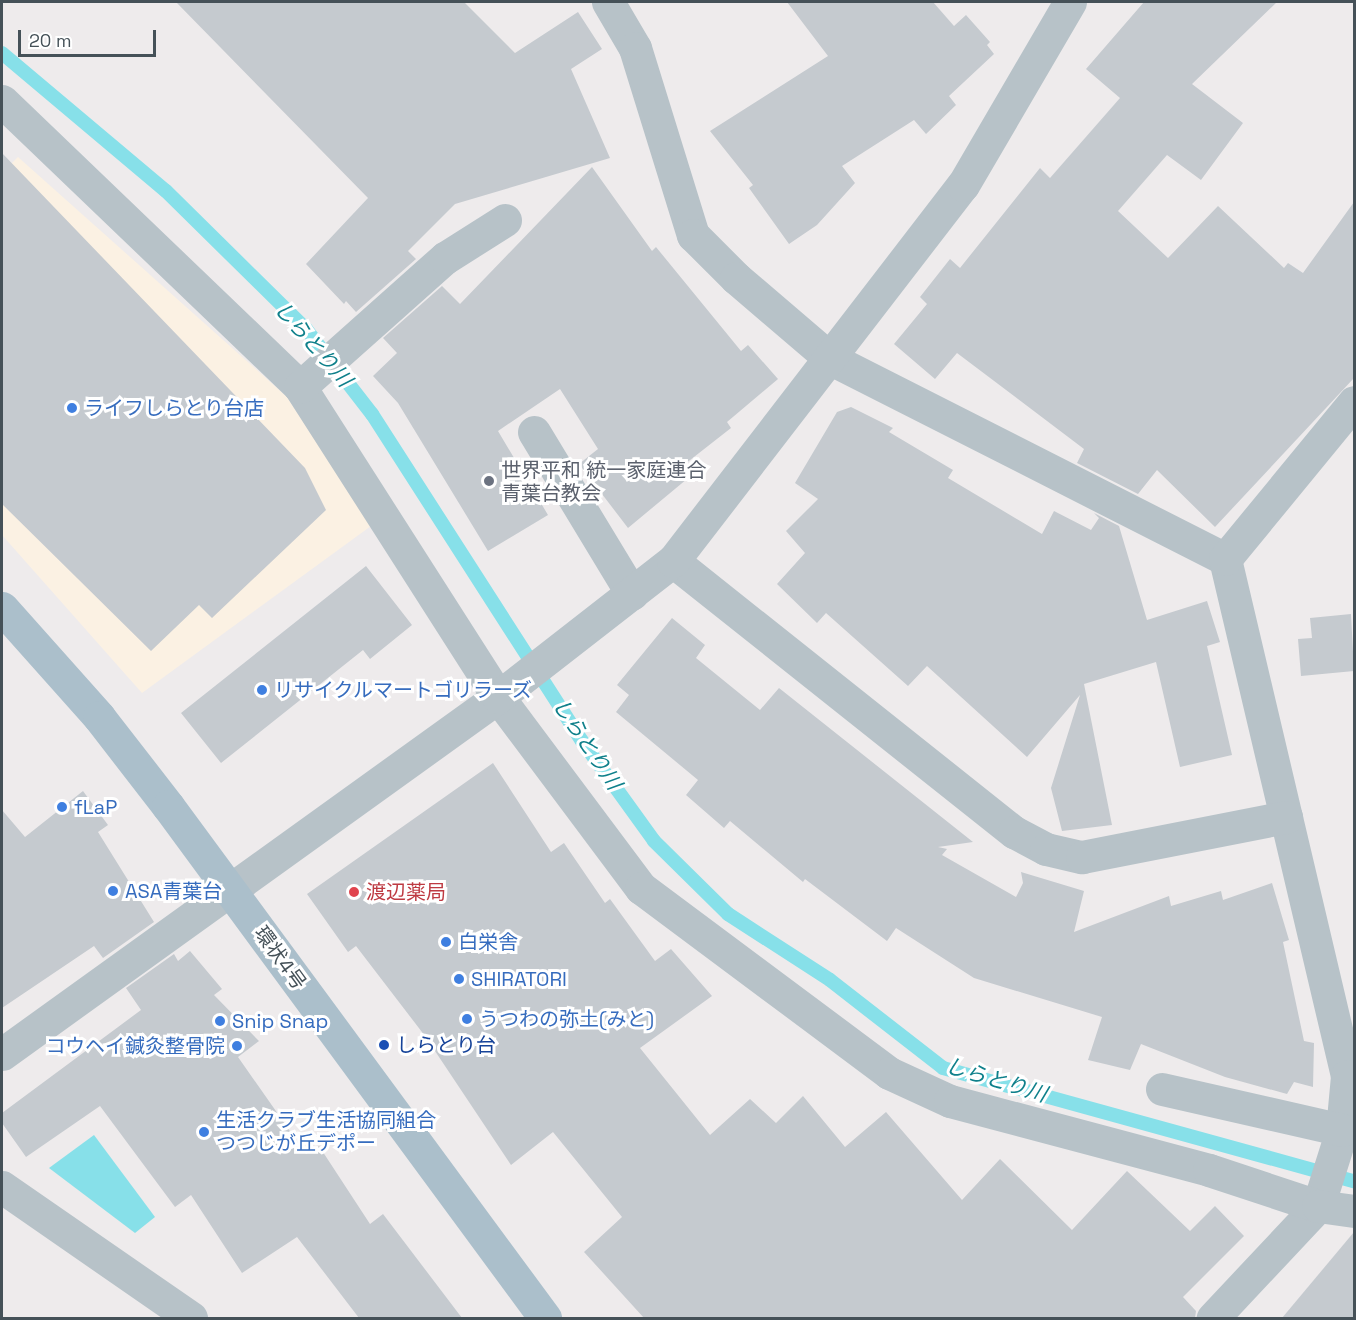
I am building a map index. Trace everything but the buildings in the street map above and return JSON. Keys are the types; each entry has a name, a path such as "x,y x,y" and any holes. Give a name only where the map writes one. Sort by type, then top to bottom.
{"main road":[{"name":"環状4号","path":"2,608 99,717 229,888 545,1318"}],"street":[{"path":"608,2 635,48 693,235 831,359 1225,559 1286,817 1351,1075 1341,1135 1320,1202 1213,1318"},
{"path":"2,1054 229,888 503,693 673,561 963,185 1070,2"},
{"path":"2,101 300,387 503,693 641,888 889,1073 950,1101 1354,1211"},
{"path":"300,387 445,258 505,220"},
{"path":"1225,559 1354,402"},
{"path":"534,432 632,594"},
{"path":"673,561 1014,832 1046,849 1082,857 1286,817"},
{"path":"1162,1089 1341,1135"},
{"path":"2,1187 191,1318"}],"shaded area":[{"path":"18,157 287,397 371,526 142,693 2,535 2,173"}],"water":[{"path":"94,1135 155,1217 135,1233 49,1168"}],"waterway":[{"name":"しらとり川","path":"2,53 166,191 306,329 372,414 582,741 654,841 728,914 830,980 943,1068 1354,1181"}],"place":[{"name":"ライフしらとり台店","path":"72,408"},
{"name":"世界平和 統一家庭連合 青葉台教会","path":"489,481"},
{"name":"リサイクルマートゴリラーズ","path":"262,690"},
{"name":"fLaP","path":"62,807"},
{"name":"ASA青葉台","path":"113,891"},
{"name":"渡辺薬局","path":"354,892"},
{"name":"白栄舎","path":"446,942"},
{"name":"SHIRATORI","path":"459,979"},
{"name":"うつわの弥土(みと)","path":"467,1019"},
{"name":"Snip Snap","path":"220,1021"},
{"name":"しらとり台","path":"384,1045"},
{"name":"コウヘイ鍼灸整骨院","path":"237,1046"},
{"name":"生活クラブ生活協同組合 つつじが丘デポー","path":"204,1132"}]}
